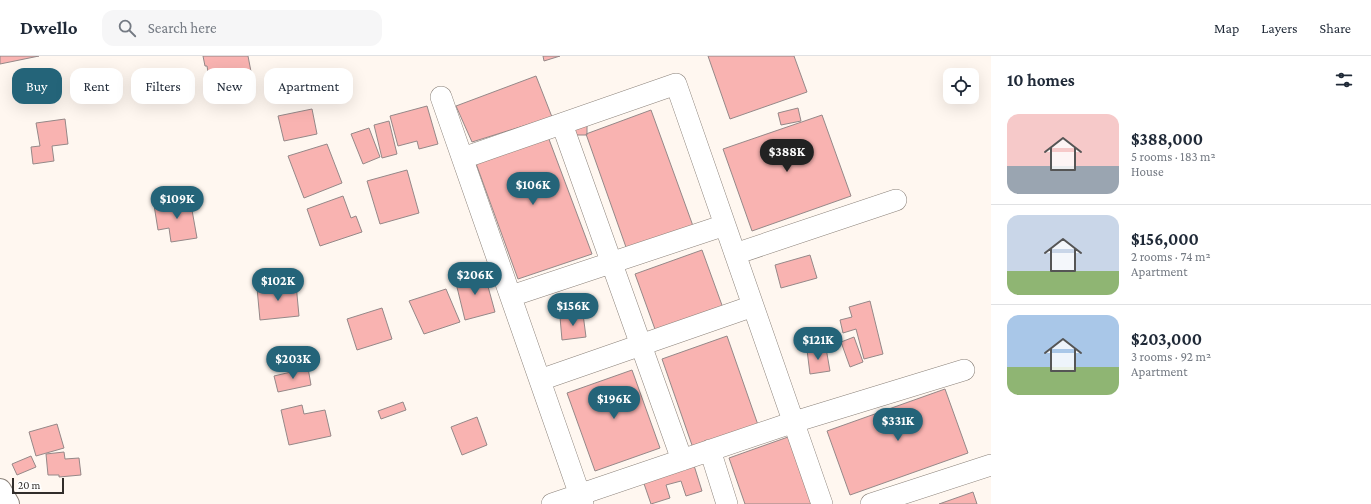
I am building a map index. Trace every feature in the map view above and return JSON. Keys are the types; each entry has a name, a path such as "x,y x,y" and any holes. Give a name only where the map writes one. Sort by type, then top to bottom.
{"street":[{"path":"463,158 676,84 822,504"},
{"path":"441,97 582,500"},
{"path":"562,124 682,460"},
{"path":"735,254 896,200"},
{"path":"511,296 725,225"},
{"path":"540,380 753,306"},
{"path":"552,504 582,500 710,450 794,422 964,370"},
{"path":"710,450 727,504"},
{"path":"871,504 991,466"},
{"path":"0,490 8,504"}],"building":[{"path":"0,56 39,56 0,64"},
{"path":"203,56 248,56 250,68 207,68 207,66 205,66"},
{"path":"543,56 560,56 544,61"},
{"path":"708,56 794,56 807,92 730,119"},
{"path":"536,76 552,117 472,142 456,106"},
{"path":"427,106 438,144 419,149 417,141 398,146 390,116"},
{"path":"798,108 801,121 781,125 778,113"},
{"path":"312,109 317,134 284,141 278,116"},
{"path":"651,110 693,226 627,250 586,134"},
{"path":"822,115 851,196 752,231 723,149"},
{"path":"587,118 587,135 572,135 571,119"},
{"path":"65,119 68,144 52,146 54,161 33,164 31,147 40,146 36,123"},
{"path":"389,121 397,154 382,158 374,125"},
{"path":"369,128 380,157 363,164 351,134"},
{"path":"547,134 592,254 518,279 474,158"},
{"path":"327,144 342,183 304,198 288,156"},
{"path":"407,170 419,213 380,224 367,181"},
{"path":"343,196 351,218 356,216 362,232 320,246 307,209"},
{"path":"190,199 197,238 171,242 169,228 158,230 154,205"},
{"path":"702,250 723,308 656,332 635,274"},
{"path":"810,255 817,278 781,288 775,265"},
{"path":"484,272 495,312 465,320 455,279"},
{"path":"296,284 299,316 260,320 257,288"},
{"path":"446,289 460,322 424,334 409,301"},
{"path":"870,301 883,354 864,359 856,329 843,333 840,320 852,317 849,307"},
{"path":"382,308 392,339 357,350 347,319"},
{"path":"583,314 586,337 562,340 560,317"},
{"path":"727,336 758,425 693,448 662,359"},
{"path":"854,337 863,362 850,367 841,342"},
{"path":"826,348 830,371 810,374 807,350"},
{"path":"308,368 311,385 278,392 274,376"},
{"path":"632,370 660,448 595,471 567,393"},
{"path":"945,389 968,453 850,495 827,431"},
{"path":"403,402 406,410 381,419 378,411"},
{"path":"302,405 304,414 325,410 331,436 289,445 281,410"},
{"path":"477,417 487,445 462,455 451,427"},
{"path":"57,424 64,448 36,456 29,432"},
{"path":"788,437 812,504 745,504 729,458"},
{"path":"64,452 65,459 79,458 81,475 59,477 59,475 48,475 46,454"},
{"path":"31,456 36,467 17,475 12,464"},
{"path":"692,459 702,491 686,496 681,481 666,485 670,498 651,504 641,475"},
{"path":"973,492 977,504 939,504"}]}
